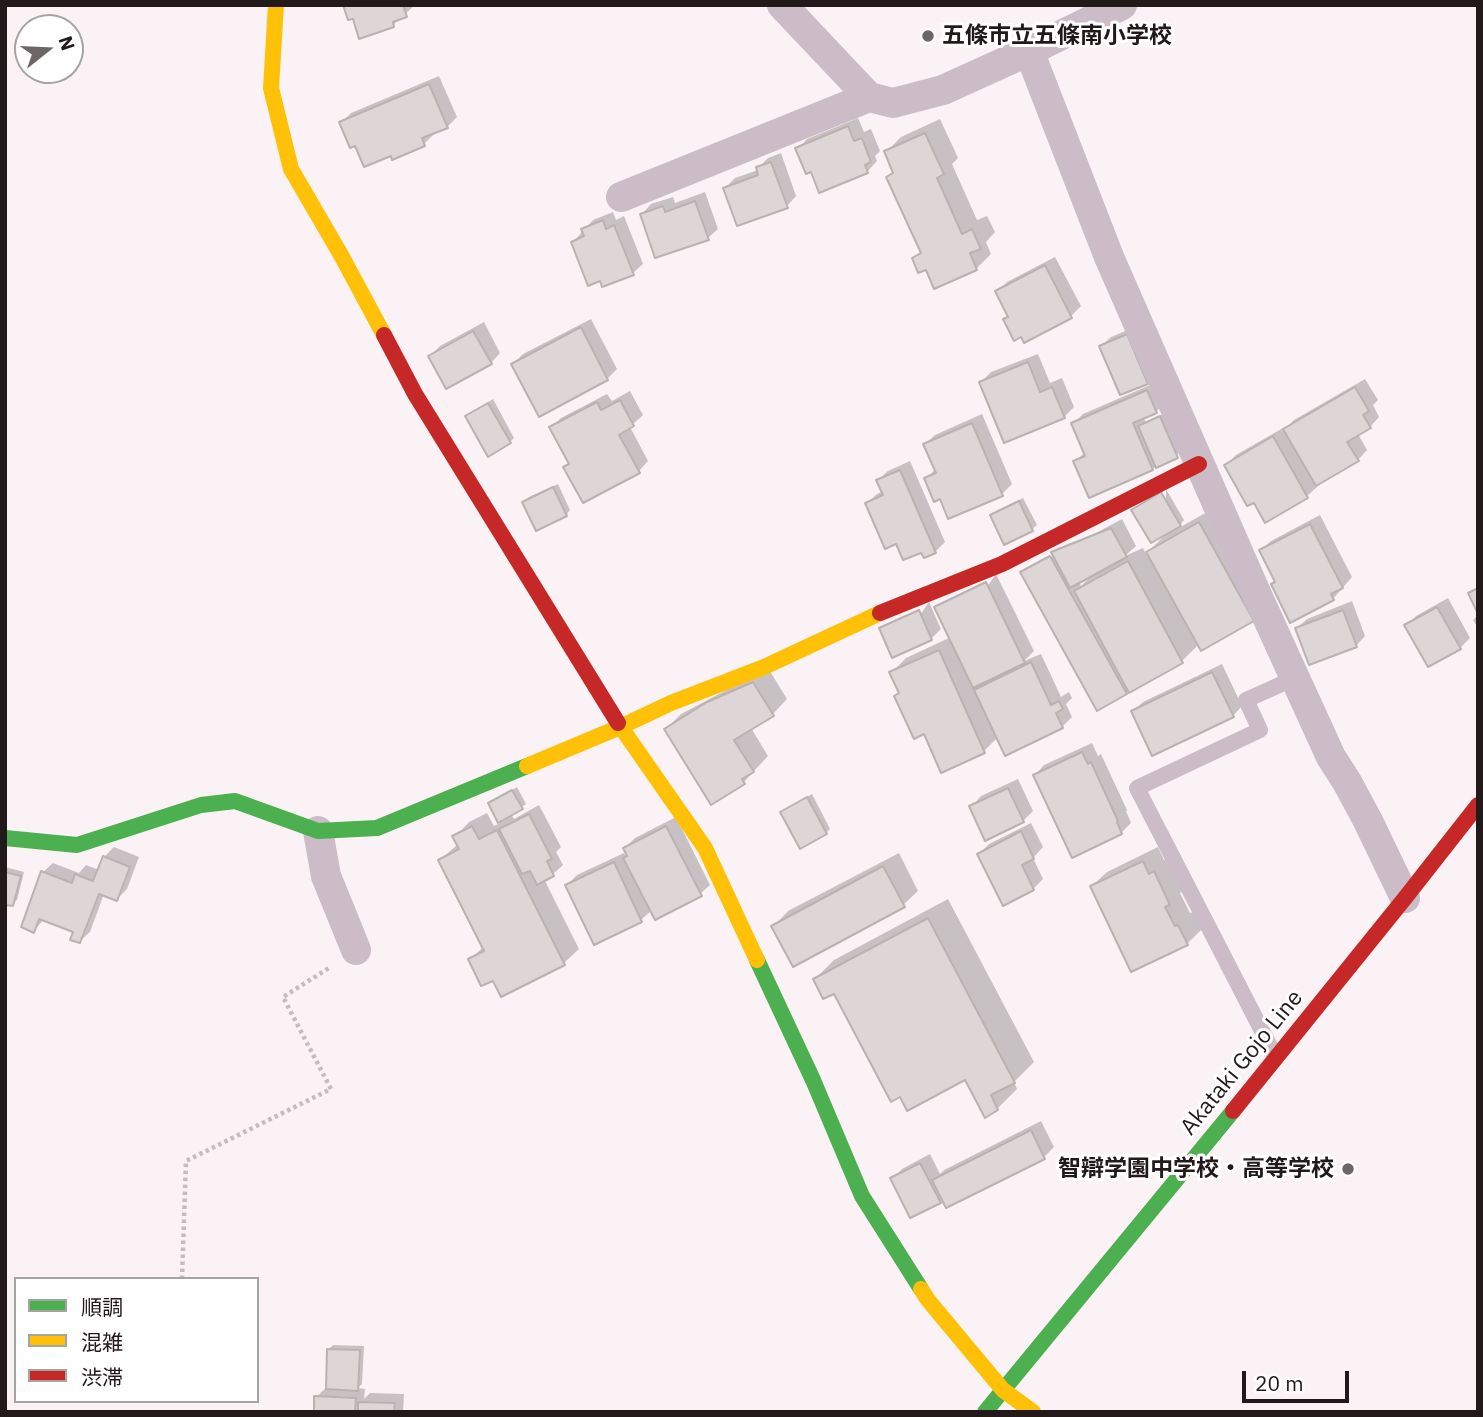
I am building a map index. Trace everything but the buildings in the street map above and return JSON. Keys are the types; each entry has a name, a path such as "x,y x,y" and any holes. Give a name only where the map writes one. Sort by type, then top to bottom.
{"street":[{"path":"276,5 271,88 291,169 341,255 415,394 620,727 705,848 813,1080 862,1196 928,1300 1003,1390 1032,1412"},
{"path":"782,5 869,97 893,103 943,90 1122,5"},
{"path":"1029,51 1109,257 1257,595 1331,757 1368,821 1405,898"},
{"path":"621,197 869,97"},
{"path":"5,838 77,845 201,805 235,801 318,831 377,828 620,727 671,703 764,667 888,610 1002,564 1199,464"},
{"name":"Akataki Gojo Line","path":"985,1412 1276,1058 1478,805"},
{"path":"318,831 326,876 356,950"}],"lane":[{"path":"1276,1058 1137,788 1260,730 1246,700 1295,678"}],"path":[{"path":"182,1277 186,1161 331,1089 283,997 356,950"}],"traffic: fast":[{"path":"5,838 77,845 201,805 235,801 318,831 377,828 527,766"},
{"path":"757,960 813,1080 862,1196 921,1289"},
{"path":"985,1412 1233,1111"}],"traffic: slow":[{"path":"276,5 271,88 291,169 384,335"},
{"path":"527,766 671,703 764,667 880,613"},
{"path":"618,723 705,848 757,960"},
{"path":"921,1289 1003,1390 1033,1412"}],"traffic: jam":[{"path":"384,335 415,394 618,723"},
{"path":"880,613 1002,564 1199,464"},
{"path":"1233,1111 1478,805"}],"place":[{"name":"五條市立五條南小学校","path":"928,36"},
{"name":"智辯学園中学校・高等学校","path":"1348,1169"}]}
